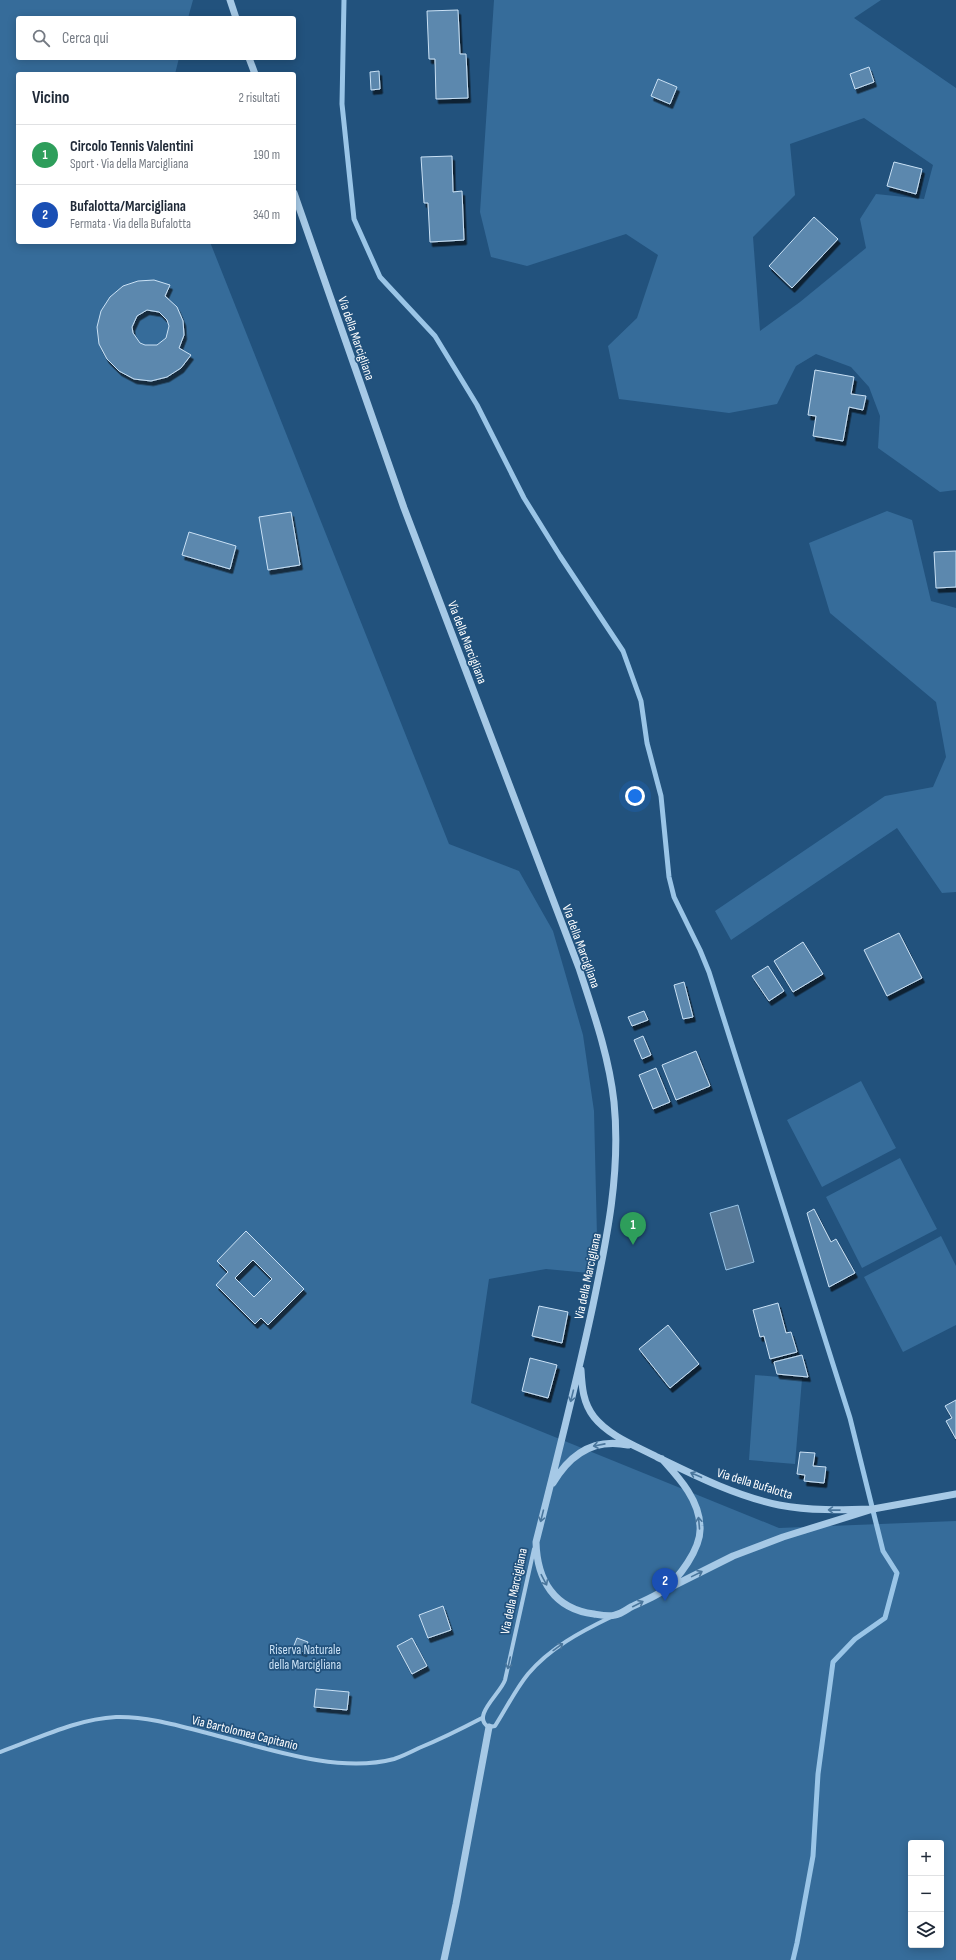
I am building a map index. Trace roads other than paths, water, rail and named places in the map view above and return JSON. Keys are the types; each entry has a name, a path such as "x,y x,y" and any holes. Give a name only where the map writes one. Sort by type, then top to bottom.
{"street":[{"path":"230,0 235,16"},
{"path":"250,60 254,72"},
{"name":"Via della Marcigliana","path":"296,199 404,508 579,968 608,1071 614,1102 616,1129 614,1191 606,1247 582,1358 536,1542 506,1680 498,1694 484,1712 482,1718"},
{"path":"582,1358 582,1386 589,1410 598,1422 609,1431 637,1447"},
{"path":"549,1490 565,1465 581,1451 591,1446 617,1443 637,1447"},
{"name":"Via della Bufalotta","path":"637,1447 693,1474 730,1489 778,1505 824,1510 873,1509"},
{"path":"662,1459 687,1489 695,1506 700,1528 696,1548 690,1559 662,1592"},
{"name":"Via della Bufalotta","path":"615,1615 734,1556 783,1537 873,1509 956,1494"},
{"path":"536,1542 540,1572 551,1592 559,1600 582,1613 615,1615"},
{"path":"482,1718 484,1724 489,1727 495,1726 512,1696 528,1674 548,1654 580,1632 615,1615"},
{"name":"Via Bartolomea Capitanio","path":"0,1752 81,1723 116,1718 142,1719 184,1727 295,1755 343,1764 370,1763 395,1759 452,1734 482,1718"},
{"path":"444,1960 489,1727"}],"waterway":[{"path":"344,0 342,104 354,219 380,277 435,336 477,405 524,498 560,556 623,651 641,701 647,743 661,796 669,877 674,897 709,972 850,1418 883,1551 897,1573 885,1618 855,1639 833,1662 818,1774 813,1856 793,1960"}],"place":[{"name":"Circolo Tennis Valentini","path":"633,1245"},
{"name":"Bufalotta/Marcigliana","path":"665,1601"}],"park label":[{"name":"Riserva Naturale della Marcigliana","path":"305,1656"}]}
